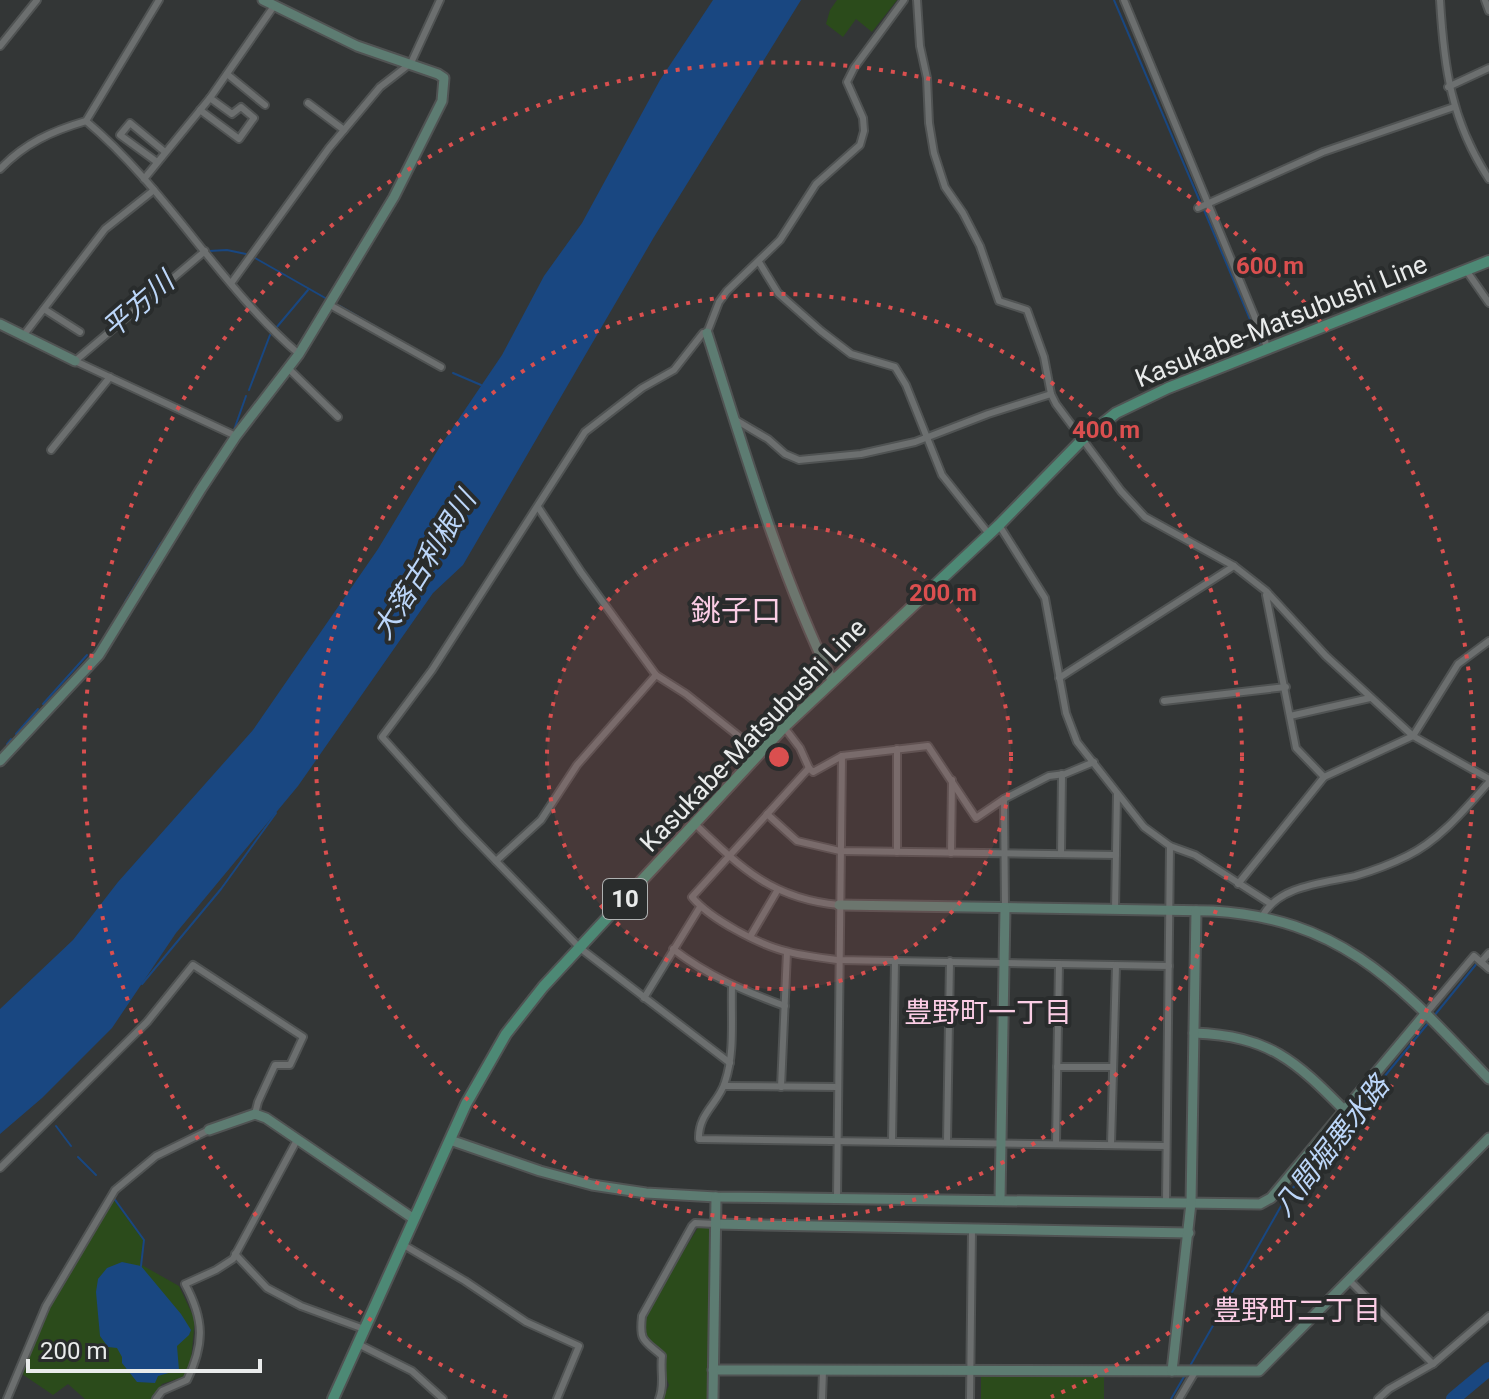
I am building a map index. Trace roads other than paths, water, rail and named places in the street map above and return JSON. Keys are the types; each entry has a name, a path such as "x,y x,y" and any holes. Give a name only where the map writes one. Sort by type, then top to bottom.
{"main road":[{"name":"Kasukabe-Matsubushi Line","path":"333,1399 466,1104 506,1034 543,987 784,727 1107,419 1131,405 1489,261"}],"street":[{"path":"0,46 37,0"},
{"path":"0,169 20,149 52,131 86,121 159,0"},
{"path":"0,761 4,749 99,655 236,436 289,369 330,305 394,197 442,101 444,78 411,63 357,46 263,0"},
{"path":"232,282 344,130 380,87 411,63 440,0"},
{"path":"832,680 805,624 707,333 719,302 727,291 780,240 816,184 860,145 864,131 863,118 847,82 904,0"},
{"path":"917,0 929,123 945,187 980,246 999,301 1027,310 1044,357 1051,394 1121,491 1145,517 1234,566 1266,591 1370,698 1413,736 1489,780 1435,838 1409,855 1356,875 1317,882 1291,892 1271,904 1262,917"},
{"path":"1124,0 1268,349"},
{"path":"1440,0 1448,87 1468,146 1488,177"},
{"path":"1485,0 1489,11"},
{"path":"144,179 210,98 274,6"},
{"path":"1448,87 1489,68"},
{"path":"227,74 265,105"},
{"path":"200,110 239,139 254,118 241,107 232,114 210,98"},
{"path":"308,103 344,130"},
{"path":"1198,208 1323,152 1454,107"},
{"path":"86,121 116,147 154,190 267,327 299,354"},
{"path":"157,162 120,135 130,123 165,152"},
{"path":"23,336 105,229 154,190"},
{"path":"75,361 205,251"},
{"path":"759,262 778,293 821,331 851,354 895,367 906,385 942,475 989,534"},
{"path":"1466,270 1489,303"},
{"path":"330,305 441,367"},
{"path":"44,309 80,332"},
{"path":"0,324 236,436"},
{"path":"707,333 703,333 674,370 642,388 585,432 432,670 382,737 580,948 730,1063"},
{"path":"289,369 338,417"},
{"path":"51,450 110,377"},
{"path":"734,419 799,460 861,454 926,438 1051,394"},
{"path":"538,507 656,675 686,694 760,753"},
{"path":"999,525 1045,598 1066,713 1077,742 1144,827 1170,846 1195,855 1271,904"},
{"path":"1059,678 1234,566"},
{"path":"1266,591 1296,748 1324,777"},
{"path":"1238,884 1324,777 1413,736 1458,664 1489,641"},
{"path":"496,861 541,820 577,765 656,675"},
{"path":"1164,701 1286,687"},
{"path":"1290,716 1370,698"},
{"path":"784,727 813,772 842,756 928,746 976,818 1004,799 1049,776 1094,762"},
{"path":"897,749 897,852"},
{"path":"837,1198 842,756"},
{"path":"809,768 692,897 700,907 750,937 787,952 838,960 1169,966"},
{"path":"1061,854 1062,774"},
{"path":"951,853 952,780"},
{"path":"1115,910 1117,794"},
{"path":"1000,1200 1006,853 1004,799"},
{"path":"767,814 797,841 840,851 1116,855"},
{"path":"694,823 728,856 777,891 810,902 1196,911 1262,917 1289,923 1336,942 1387,976 1489,1079"},
{"path":"1166,1202 1170,846"},
{"path":"750,937 777,891"},
{"path":"644,998 700,907"},
{"path":"1177,1372 1191,1203 1196,911"},
{"path":"673,949 698,969 732,987 785,1006"},
{"path":"781,1087 787,952"},
{"path":"450,1140 540,1171 592,1185 646,1193 716,1197 1266,1202 1479,960 1489,953"},
{"path":"1479,960 1489,969"},
{"path":"892,1141 895,961"},
{"path":"947,1142 950,961"},
{"path":"1056,1143 1059,964"},
{"path":"0,1168 147,1022 193,965 303,1037 290,1065 275,1065 255,1114"},
{"path":"1111,1144 1116,966"},
{"path":"732,987 730,1063 724,1086 698,1128 699,1139 1165,1146"},
{"path":"1194,1033 1236,1036 1266,1046 1298,1066 1346,1112"},
{"path":"1057,1067 1113,1067"},
{"path":"724,1086 838,1087"},
{"path":"7,1399 46,1306 114,1191 156,1156 209,1130 255,1114 266,1118 414,1219"},
{"path":"713,1370 1194,1372 1263,1369 1489,1138"},
{"path":"156,1399 162,1391 187,1380 198,1354 201,1321 185,1284 216,1270 235,1254 297,1140"},
{"path":"713,1399 716,1197"},
{"path":"659,1399 665,1385 661,1371 662,1356 643,1341 640,1332 642,1316 695,1223 1189,1233"},
{"path":"970,1399 972,1230"},
{"path":"402,1244 526,1322 579,1346 557,1399"},
{"path":"235,1254 267,1288 301,1306 364,1329"},
{"path":"1349,1280 1433,1364"},
{"path":"1378,1399 1389,1389 1433,1364 1489,1316"},
{"path":"358,1344 412,1371 443,1399"},
{"path":"822,1399 823,1371"},
{"path":"1179,1399 1194,1372"}],"water":[{"name":"大落古利根川","path":"713,0 801,0 654,237 463,565 433,593 298,786 176,933 112,1028 42,1098 0,1134 0,1009 73,940 118,882 253,730 378,549 439,448 502,355 544,276 582,223 660,80"},
{"path":"122,1262 141,1266 191,1330 177,1346 179,1370 158,1376 155,1383 137,1382 122,1363 117,1348 108,1347 100,1336 96,1292 98,1279 107,1268"}],"waterway":[{"path":"1114,0 1201,204"},
{"path":"1204,210 1262,348"},
{"name":"平方川","path":"209,251 227,250 246,254"},
{"name":"平方川","path":"130,311 198,253"},
{"name":"平方川","path":"255,258 327,299"},
{"name":"平方川","path":"276,328 308,290"},
{"name":"平方川","path":"340,306 380,329"},
{"name":"平方川","path":"249,390 270,335"},
{"path":"453,373 481,385"},
{"name":"平方川","path":"234,430 246,396"},
{"name":"平方川","path":"125,602 161,543"},
{"name":"平方川","path":"120,611 123,607"},
{"name":"平方川","path":"107,634 114,621"},
{"name":"平方川","path":"43,704 87,655"},
{"name":"平方川","path":"16,734 38,709"},
{"name":"平方川","path":"7,744 11,739"},
{"path":"142,984 221,889 276,813"},
{"name":"八間堀悪水路","path":"1434,1016 1478,962"},
{"name":"八間堀悪水路","path":"1190,1366 1288,1194 1430,1021"},
{"path":"56,1126 71,1146"},
{"path":"78,1157 96,1175"},
{"path":"113,1197 144,1240 141,1266"},
{"path":"1453,1399 1489,1369"},
{"name":"八間堀悪水路","path":"1171,1399 1185,1375"}],"district":[{"name":"銚子口","path":"736,610"},
{"name":"豊野町一丁目","path":"988,1012"},
{"name":"豊野町二丁目","path":"1297,1310"}]}
